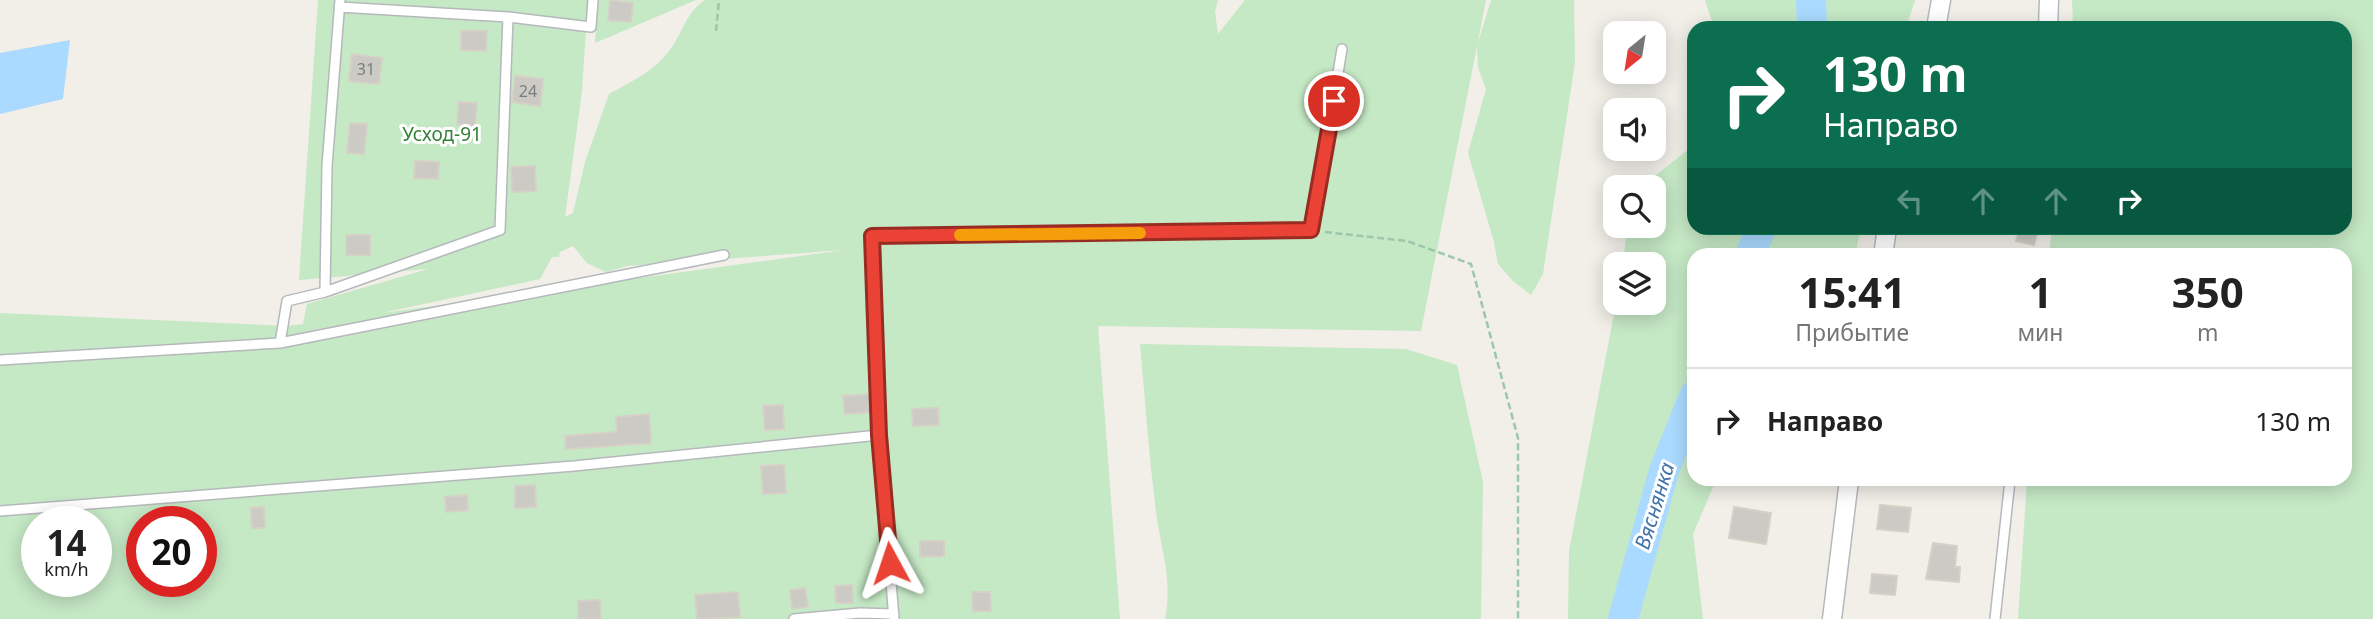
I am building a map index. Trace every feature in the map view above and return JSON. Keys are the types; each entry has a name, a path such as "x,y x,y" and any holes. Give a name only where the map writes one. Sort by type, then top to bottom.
{"street":[{"path":"1937,21 1941,0"},
{"path":"2048,21 2049,0"},
{"path":"1832,619 1848,486"}],"lane":[{"path":"325,292 327,166 339,4 508,17 591,27 593,0"},
{"path":"281,343 287,301 325,292 500,230 508,17"},
{"path":"794,619 860,613 894,617 879,435 872,236 1311,230 1342,49"},
{"path":"0,360 281,343 724,255"},
{"path":"0,511 574,466 879,435"},
{"path":"1995,619 2009,486"}],"path":[{"path":"716,31 719,0"},
{"path":"1311,230 1407,241 1471,264 1518,439 1518,619"}],"green space":[{"name":"Усход-91","path":"318,0 588,0 582,91 565,217 573,213 585,162 609,94 658,63 670,50 692,12 705,0 1218,0 1215,12 1218,34 1245,0 1486,0 1421,331 1098,326 1120,619 0,619 0,313 287,326 303,324 307,304 428,269 299,280","holes":["573,246 587,263 606,272 627,266 844,250 382,313 540,279 552,257 559,257 560,252"]},
{"path":"597,0 696,0 595,43"},
{"path":"1491,0 1574,0 1575,62 1543,274 1531,295 1513,281 1498,264 1468,153 1486,89 1478,68 1477,46"},
{"path":"1705,0 1915,0 1908,21 1712,21"},
{"path":"2072,0 2373,0 2373,619 2018,619 2027,486 2352,486 2352,248 2050,248 2051,235 2352,235 2352,21 2073,21"},
{"path":"1687,151 1687,235 1859,235 1857,248 1687,248 1687,486 1713,486 1693,534 1703,619 1568,619 1569,551 1614,315 1666,315 1666,252 1624,252 1626,238 1666,238 1666,175 1656,175"},
{"path":"1140,344 1406,349 1457,365 1483,482 1481,619 1165,619 1167,578 1158,526"}],"water":[{"path":"70,40 63,99 0,114 0,53"}],"building":[{"path":"610,0 633,3 631,22 608,20"},
{"path":"461,31 487,31 486,51 461,50"},
{"path":"352,54 382,58 379,84 349,81"},
{"path":"515,76 543,79 540,106 512,102"},
{"path":"459,102 477,103 475,126 457,124"},
{"path":"350,123 367,124 364,154 347,153"},
{"path":"415,161 439,162 438,179 414,178"},
{"path":"535,166 536,191 512,192 511,167"},
{"path":"346,235 370,235 370,255 346,255"},
{"path":"2018,235 2037,235 2034,245 2016,241"},
{"path":"870,394 871,412 845,414 843,396"},
{"path":"783,405 784,429 765,430 763,406"},
{"path":"938,408 939,425 913,426 912,409"},
{"path":"649,414 651,443 566,449 565,436 617,432 616,417"},
{"path":"784,465 786,493 763,494 761,466"},
{"path":"535,485 536,507 515,508 515,486"},
{"path":"467,495 468,510 446,512 445,497"},
{"path":"1880,505 1911,508 1908,532 1877,529"},
{"path":"264,507 265,528 252,528 251,508"},
{"path":"1734,507 1771,513 1766,544 1729,538"},
{"path":"920,541 944,541 944,556 920,557"},
{"path":"1933,543 1957,546 1955,567 1960,567 1959,582 1926,579"},
{"path":"1872,574 1897,576 1895,595 1870,593"},
{"path":"852,585 853,603 836,603 835,586"},
{"path":"805,588 808,607 792,609 790,590"},
{"path":"738,592 740,617 697,619 695,595"},
{"path":"972,592 990,592 991,611 973,611"},
{"path":"600,600 601,619 578,619 578,601"}],"waterway":[{"name":"Вяснянка","path":"1811,0 1812,21"},
{"name":"Вяснянка","path":"1753,248 1758,235"},
{"name":"Вяснянка","path":"1623,619 1664,471 1687,414"}],"slow traffic":[{"path":"960,235 1140,233"}],"route":[{"path":"890,563 879,435 872,236 1311,230 1334,101"}]}
